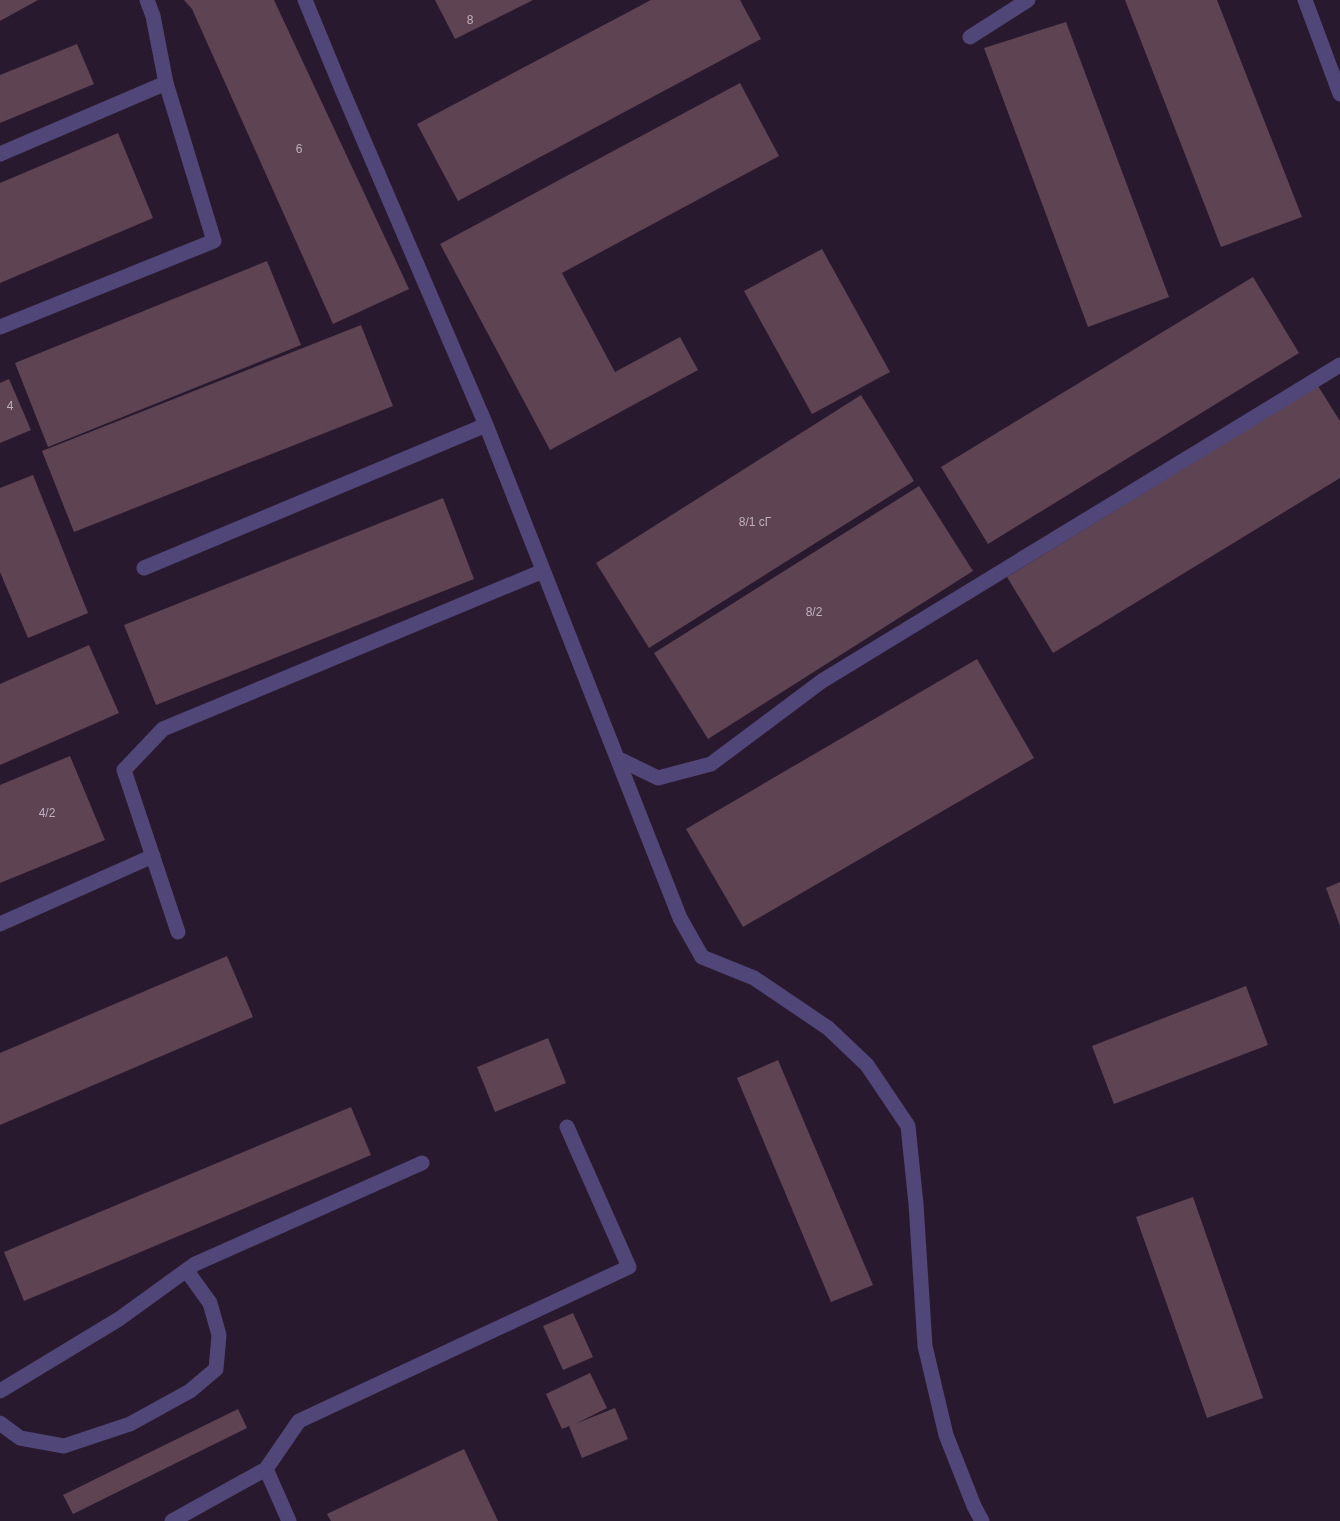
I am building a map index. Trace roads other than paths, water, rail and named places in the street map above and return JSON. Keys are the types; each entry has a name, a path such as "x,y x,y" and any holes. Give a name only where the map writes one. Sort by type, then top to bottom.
{"street":[{"path":"0,327 214,242 166,83 154,16 147,0"},
{"path":"305,0 486,425 680,918 702,957 754,978 828,1028 867,1065 908,1126 916,1204 925,1346 946,1435 974,1506 982,1521"},
{"path":"970,37 1028,0"},
{"path":"1305,0 1340,94"},
{"path":"0,154 166,83"},
{"path":"617,758 658,778 711,764 822,681 1340,365"},
{"path":"144,568 486,425"},
{"path":"178,932 124,770 163,729 543,571"},
{"path":"0,924 153,856"},
{"path":"172,1521 266,1469 299,1421 629,1267 567,1127"},
{"path":"0,1391 119,1319 195,1264 422,1163"},
{"path":"0,1423 20,1438 64,1446 130,1424 190,1391 216,1369 219,1335 210,1303 187,1271"},
{"path":"266,1469 289,1521"}]}
